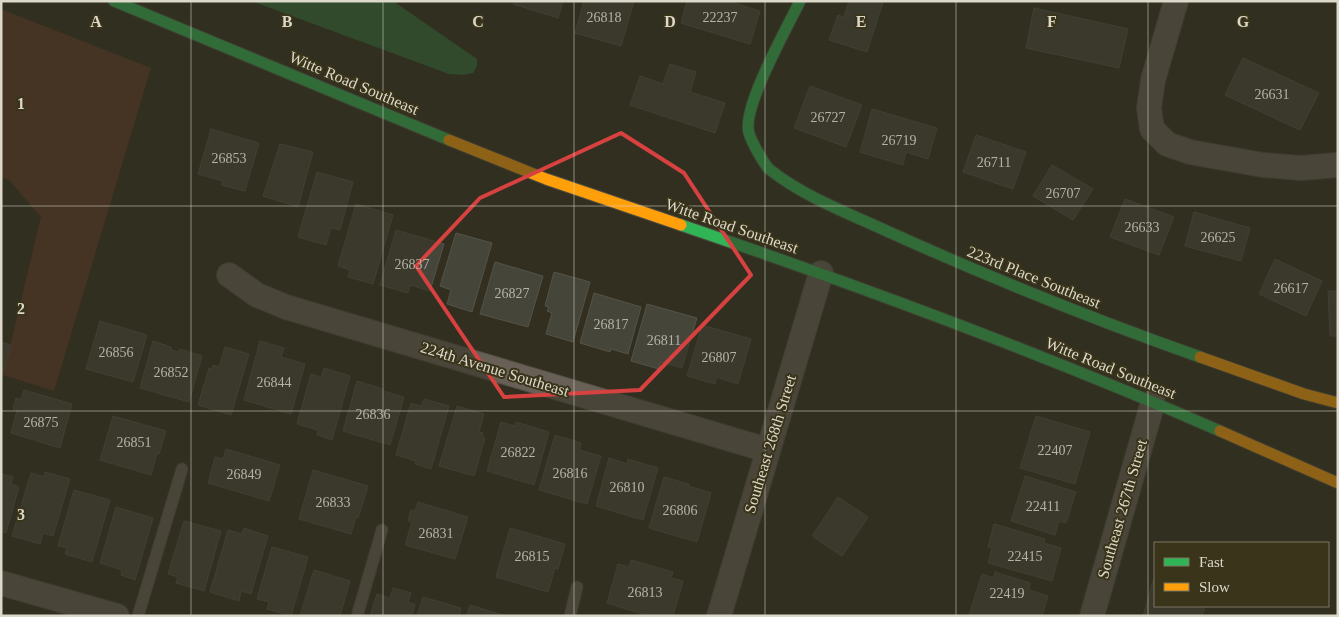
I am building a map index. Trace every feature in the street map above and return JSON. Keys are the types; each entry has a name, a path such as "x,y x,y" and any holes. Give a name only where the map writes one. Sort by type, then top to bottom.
{"street":[{"name":"Witte Road Southeast","path":"114,1 428,132 546,178 821,273 1153,402 1338,483"},
{"name":"223rd Place Southeast","path":"800,1 758,88 749,112 748,132 767,166 798,188 956,262 1128,332 1304,394 1338,403"},
{"path":"1175,5 1153,80 1148,108 1152,128 1167,144 1190,152 1263,165 1301,168 1338,165"},
{"name":"Southeast 268th Street","path":"719,616 821,273"},
{"name":"224th Avenue Southeast","path":"229,275 257,295 286,307 767,450"},
{"name":"Southeast 267th Street","path":"1092,616 1153,402"},
{"path":"1,583 117,616"}],"lane":[{"path":"138,616 182,469"},
{"path":"357,616 382,530"},
{"path":"570,616 577,587"}],"highlighted area":[{"path":"621,133 684,173 751,275 640,390 504,397 416,266 480,198"}],"shaded area":[{"path":"251,1 393,1 477,59 477,66 473,73 463,75 449,74"},
{"path":"1,9 151,68 54,391 3,375 41,217 9,180 1,177"}],"building":[{"path":"514,1 563,1 558,18 513,4"},
{"path":"584,1 634,1 621,46 575,33"},
{"path":"687,1 728,1 760,11 750,44 681,23"},
{"path":"849,1 883,2 867,52 829,40 838,15 844,17"},
{"path":"1034,8 1128,29 1119,68 1026,48"},
{"path":"1243,58 1319,93 1300,130 1225,95"},
{"path":"670,64 696,72 690,92 725,103 715,133 630,105 640,76 663,84"},
{"path":"810,86 862,105 846,147 794,128"},
{"path":"872,109 937,128 928,159 906,152 903,165 860,152"},
{"path":"211,129 259,143 245,191 221,185 223,181 198,174"},
{"path":"976,135 1026,152 1013,189 963,172"},
{"path":"280,144 313,152 298,207 263,196"},
{"path":"1052,165 1093,189 1073,220 1033,196"},
{"path":"317,172 353,182 340,230 331,228 326,245 298,237"},
{"path":"1125,199 1174,217 1159,255 1110,237"},
{"path":"356,204 393,215 373,284 348,277 350,270 338,266"},
{"path":"1194,212 1250,228 1241,261 1185,246"},
{"path":"396,230 444,244 430,291 410,285 408,293 380,285"},
{"path":"456,233 492,243 472,312 447,304 451,290 440,286"},
{"path":"1275,259 1322,281 1306,316 1259,294"},
{"path":"495,262 543,276 528,327 480,314"},
{"path":"554,272 590,282 573,342 546,334 552,313 547,311 549,307 545,306"},
{"path":"1328,291 1338,291 1338,336 1330,336"},
{"path":"594,293 641,307 628,354 611,349 610,352 580,343"},
{"path":"647,304 697,318 682,368 661,362 659,369 631,361"},
{"path":"100,321 147,335 133,382 86,369"},
{"path":"702,325 751,339 738,384 716,377 715,384 687,376"},
{"path":"153,341 171,347 171,350 179,352 180,349 202,356 189,402 140,388"},
{"path":"260,341 284,348 281,357 305,364 291,414 244,400"},
{"path":"1,342 11,345 1,379"},
{"path":"225,347 249,354 231,415 198,405 209,368 212,369 213,365 219,367"},
{"path":"324,368 350,376 332,440 317,435 318,430 297,424 311,374 321,377"},
{"path":"357,381 404,397 390,445 343,431"},
{"path":"24,390 72,404 60,448 11,433 17,410 13,409 16,398 21,400"},
{"path":"424,399 449,406 431,469 415,464 416,461 396,455 411,403 421,406"},
{"path":"457,406 484,414 479,432 483,433 482,437 485,438 474,476 439,466"},
{"path":"113,416 166,431 151,475 100,460"},
{"path":"1036,416 1090,432 1075,484 1020,468"},
{"path":"501,422 515,426 516,422 549,432 534,485 487,471"},
{"path":"555,435 581,443 579,450 601,456 587,504 539,490"},
{"path":"226,449 280,465 269,501 208,483 215,457 223,459"},
{"path":"609,458 627,464 628,459 658,468 643,520 596,506"},
{"path":"313,470 368,486 351,534 299,519"},
{"path":"45,472 70,479 53,536 43,533 40,544 12,536 31,473 44,477"},
{"path":"1,474 13,477 11,484 19,487 6,533 1,531"},
{"path":"1025,476 1076,492 1066,523 1059,521 1055,535 1011,521"},
{"path":"664,477 711,493 697,542 649,528"},
{"path":"74,490 110,500 92,562 65,554 67,548 58,546"},
{"path":"838,497 868,517 842,556 812,536"},
{"path":"418,502 468,517 455,559 405,545 412,522 408,521 411,510 415,511"},
{"path":"116,507 153,518 135,580 121,575 122,570 100,563"},
{"path":"184,521 221,531 204,591 176,583 178,577 168,574"},
{"path":"994,524 1045,539 1044,543 1061,548 1052,581 988,563 992,548 988,547"},
{"path":"244,528 268,536 251,594 241,591 239,601 210,592 228,530 242,534"},
{"path":"510,528 565,544 558,569 555,568 548,592 496,577"},
{"path":"272,547 308,557 291,616 267,609 269,602 257,599"},
{"path":"631,560 673,572 671,578 683,581 673,616 649,616 607,603 618,564 629,567"},
{"path":"314,570 350,581 340,616 300,616"},
{"path":"995,572 1030,583 1029,590 1048,596 1042,616 969,615 982,574 994,578"},
{"path":"1154,578 1154,607 1205,607 1202,616 1143,616"},
{"path":"393,588 411,593 408,602 415,604 412,616 370,616 377,594 390,598"},
{"path":"423,597 461,608 459,616 417,616"},
{"path":"470,605 506,616 467,616"}],"traffic: fast":[{"path":"114,1 449,140"},
{"path":"800,1 758,87 748,121 750,137 769,169 812,196 927,249 1082,313 1200,357"},
{"path":"681,225 953,322 1087,375 1220,431"}],"traffic: slow":[{"path":"449,140 546,179 681,225"},
{"path":"1200,357 1304,394 1338,403"},
{"path":"1220,431 1338,483"}]}
